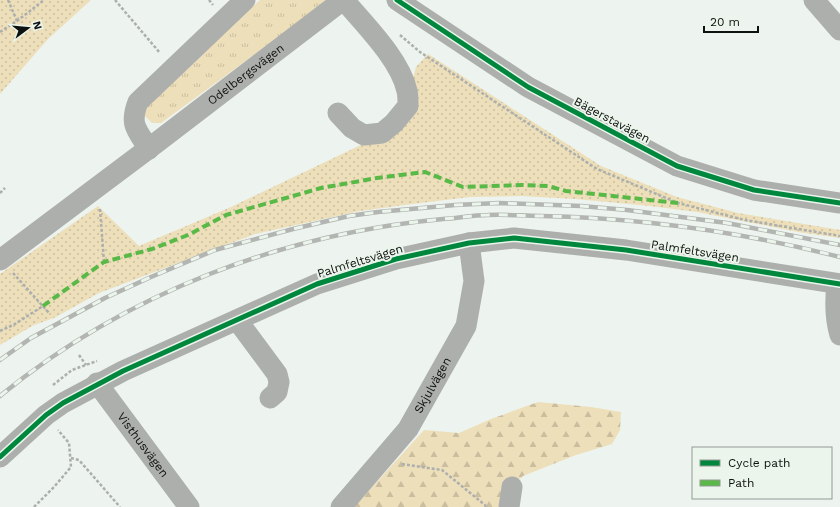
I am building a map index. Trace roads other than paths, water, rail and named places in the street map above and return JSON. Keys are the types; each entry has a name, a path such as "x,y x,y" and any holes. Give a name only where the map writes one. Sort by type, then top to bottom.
{"street":[{"path":"149,149 134,126 134,112 138,102 246,0"},
{"path":"338,113 352,128 364,136 382,133 394,123 408,106 407,90 402,76 388,52 344,0"},
{"name":"Odelbergsvägen","path":"0,260 149,149 344,0"},
{"name":"Bägerstavägen","path":"397,0 528,87 677,166 754,190 840,203"},
{"path":"814,0 840,30"},
{"name":"Palmfeltsvägen","path":"0,457 46,415 63,403 97,384 317,284 396,258 469,243 514,238 626,250 838,284"},
{"name":"Skjulvägen","path":"341,507 408,429 466,326 474,281 469,243"},
{"path":"838,284 835,305 837,326 840,335"},
{"path":"237,320 277,374 279,382 277,392 270,398"},
{"name":"Visthusvägen","path":"97,384 189,507"},
{"path":"509,507 512,486"}],"railway":[{"path":"0,360 31,338 105,298 215,250 293,229 349,216 378,212 455,205 499,203 581,206 627,210 727,223 840,245"},
{"path":"0,396 49,359 100,327 153,299 208,274 265,254 324,238 383,227 477,215 579,217 654,223 692,228 766,240 840,257"}]}
